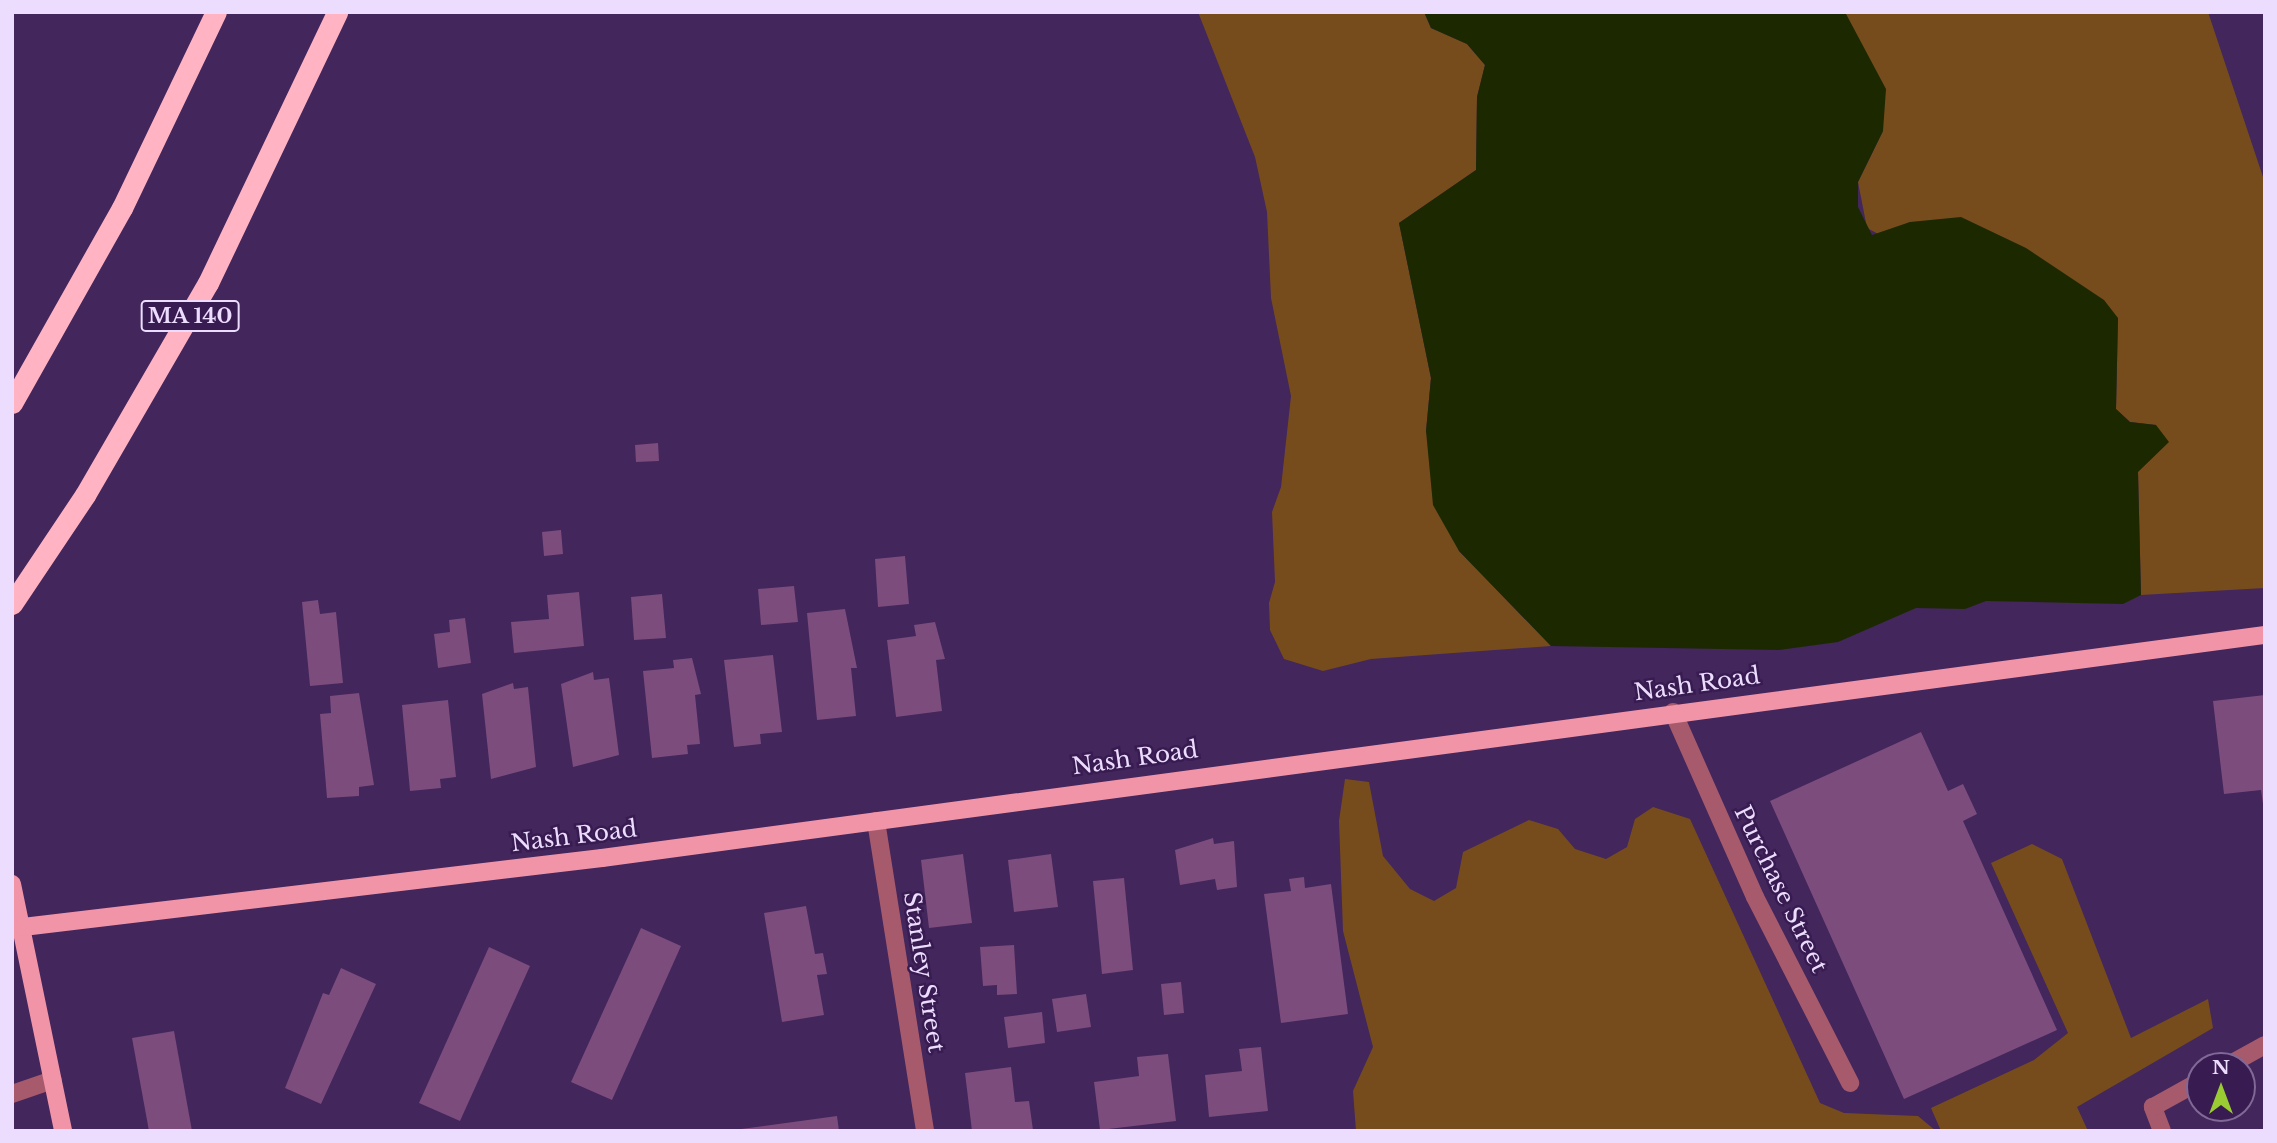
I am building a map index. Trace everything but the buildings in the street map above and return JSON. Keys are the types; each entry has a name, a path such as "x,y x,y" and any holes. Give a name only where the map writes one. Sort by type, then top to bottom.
{"highway":[{"path":"12,403 122,208 216,12"},
{"name":"MA 140","path":"12,604 85,495 208,283 337,12"}],"main road":[{"name":"Nash Road","path":"17,928 876,821 1673,712 2265,635"},
{"path":"12,884 17,928 63,1131"}],"street":[{"name":"Purchase Street","path":"1673,712 1755,897 1850,1083"},
{"name":"Stanley Street","path":"876,821 925,1131"},
{"path":"12,1094 53,1080"},
{"path":"2162,1131 2152,1107 2186,1089"}],"shaded area":[{"path":"1198,12 1424,12 1431,28 1467,44 1485,65 1477,97 1476,170 1399,223 1431,378 1426,431 1459,551 1551,646 1371,659 1323,671 1284,659 1270,630 1269,603 1275,582 1272,512 1281,487 1291,396 1271,298 1267,212 1255,157"},
{"path":"1424,12 1845,12 1886,89 1883,131 1858,182 1858,207 1872,235 1910,222 1961,217 2026,248 2104,300 2118,318 2116,409 2130,422 2156,425 2169,442 2138,472 2141,595 2123,604 1986,601 1965,609 1916,608 1838,642 1779,650 1551,646 1459,551 1433,505 1426,431 1431,378 1399,223 1476,170 1477,97 1485,65 1467,44 1431,28"},
{"path":"1845,12 2208,12 2265,183 2265,588 2141,595 2138,472 2156,425 2130,422 2116,409 2118,318 1910,222 1882,236 1867,228 1858,182 1883,131"},
{"path":"1345,779 1369,782 1383,856 1410,889 1434,901 1456,888 1463,852 1529,820 1558,829 1575,849 1606,859 1627,847 1635,819 1653,807 1690,819 1820,1103 1844,1113 1918,1116 1936,1131 1356,1131 1353,1091 1373,1047 1343,931 1339,821"},
{"path":"2032,844 2062,859 2131,1038 2208,999 2213,1028 2077,1107 2088,1131 1941,1131 1931,1108 2034,1060 2068,1033 1991,863"}]}
